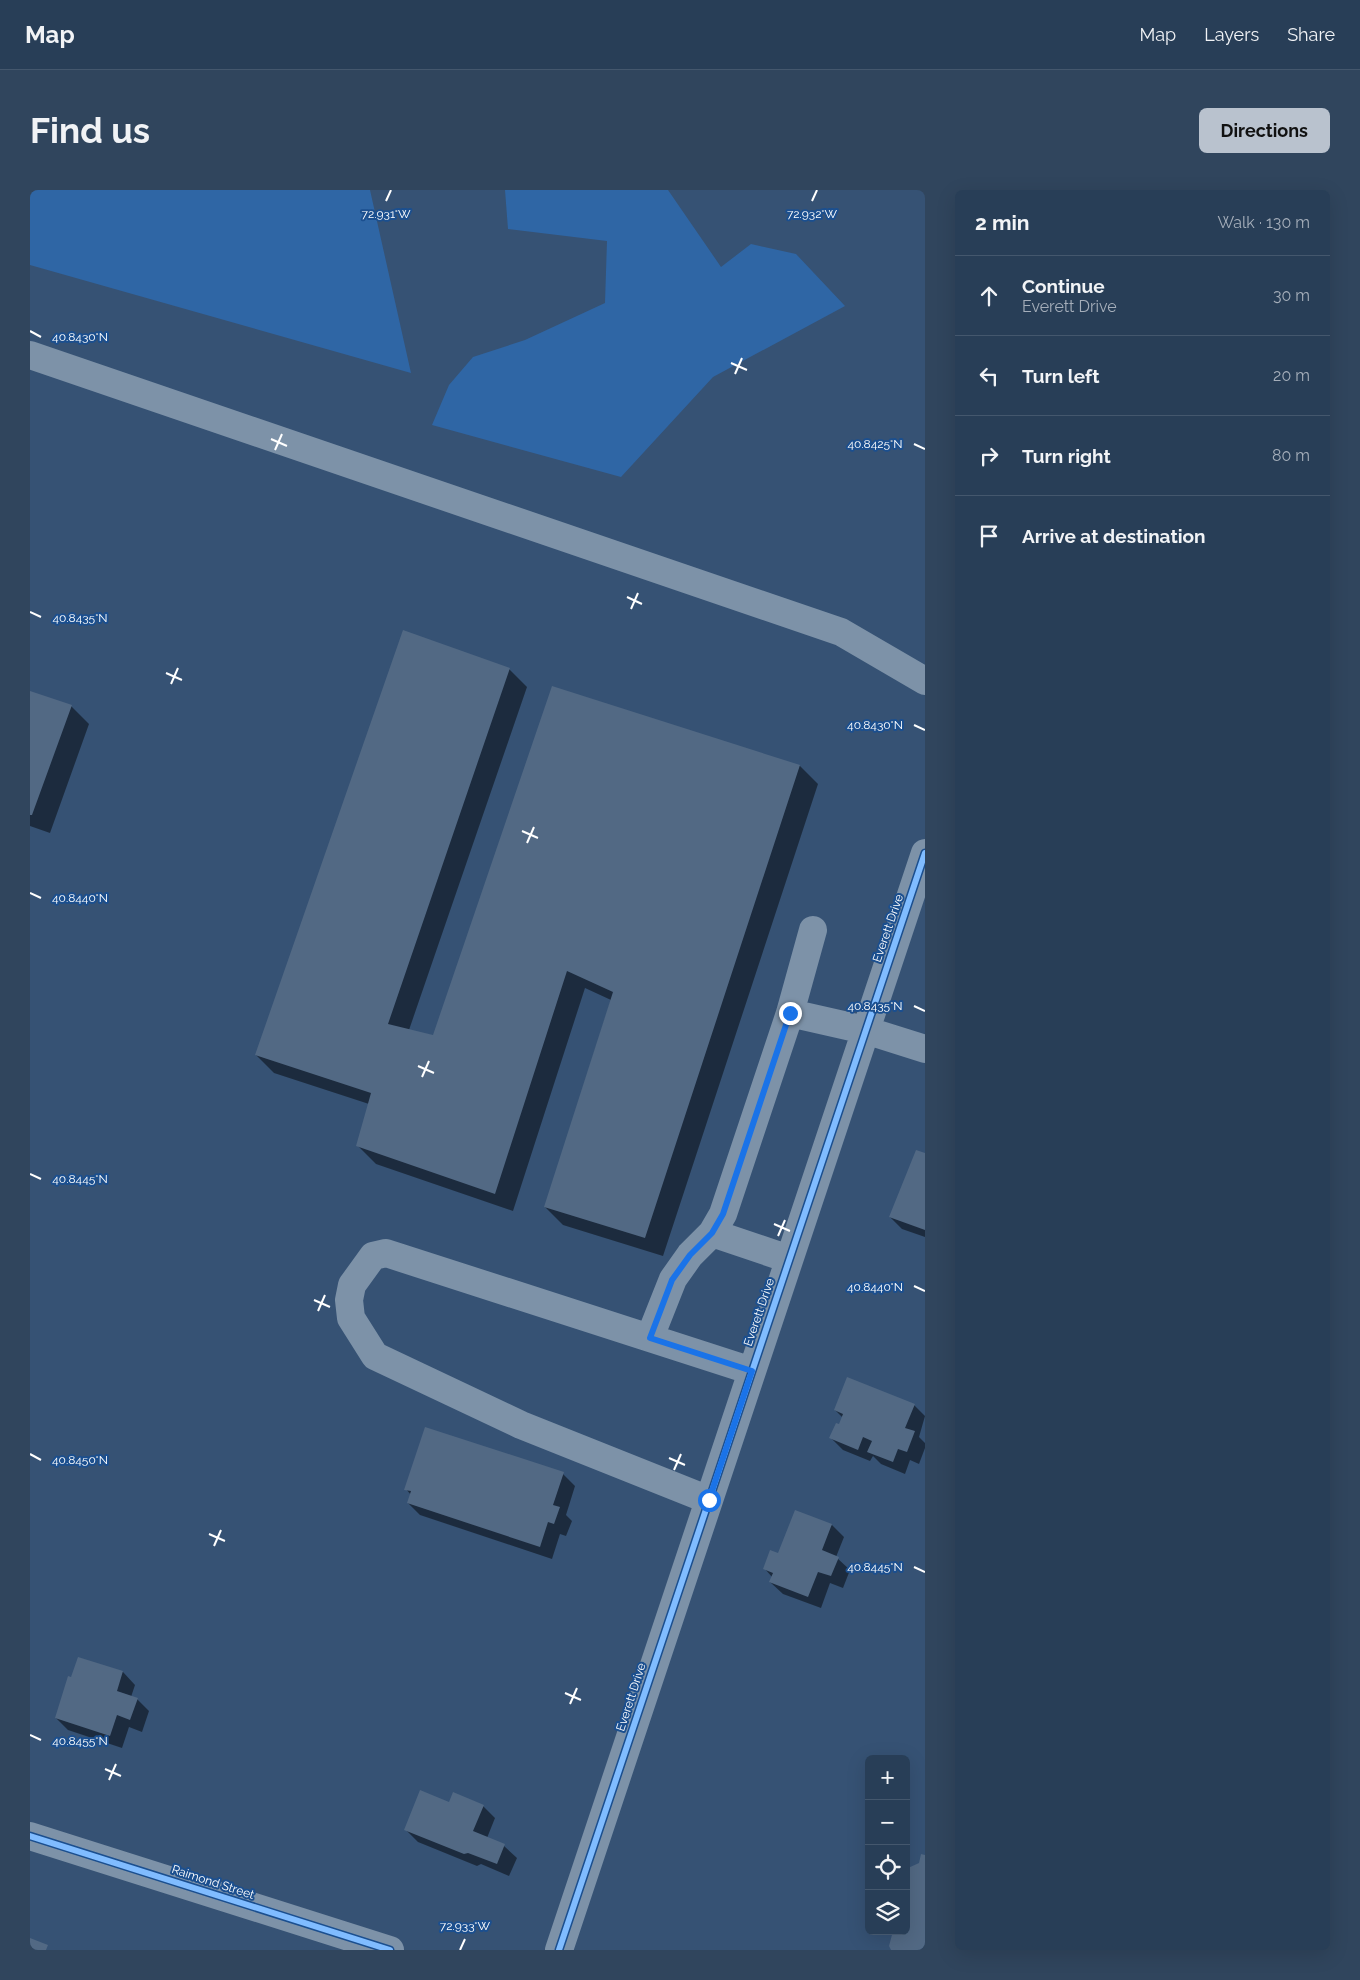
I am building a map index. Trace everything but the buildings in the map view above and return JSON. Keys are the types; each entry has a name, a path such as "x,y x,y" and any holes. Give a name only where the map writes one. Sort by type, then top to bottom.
{"street":[{"path":"30,355 841,632 925,681"},
{"name":"Everett Drive","path":"559,1950 925,853"},
{"path":"650,1338 672,1280 690,1255 712,1233 723,1214 790,1013 813,930"},
{"path":"790,1013 865,1030 925,1049"},
{"path":"712,1233 789,1258"},
{"path":"709,1500 521,1425 375,1356 351,1318 350,1300 352,1286 373,1256 386,1253 752,1371"},
{"name":"Raimond Street","path":"30,1836 390,1950"}],"shaded area":[{"path":"30,190 370,190 411,373 30,265"},
{"path":"505,190 668,190 721,267 751,244 796,254 845,306 713,377 621,477 432,425 449,385 473,357 525,340 605,303 607,241 508,229"}],"cycle path":[{"path":"559,1950 925,853"},
{"path":"30,1836 390,1950"}],"route":[{"path":"709,1500 752,1371 650,1338 672,1280 690,1255 712,1233 723,1214 790,1013"}]}
